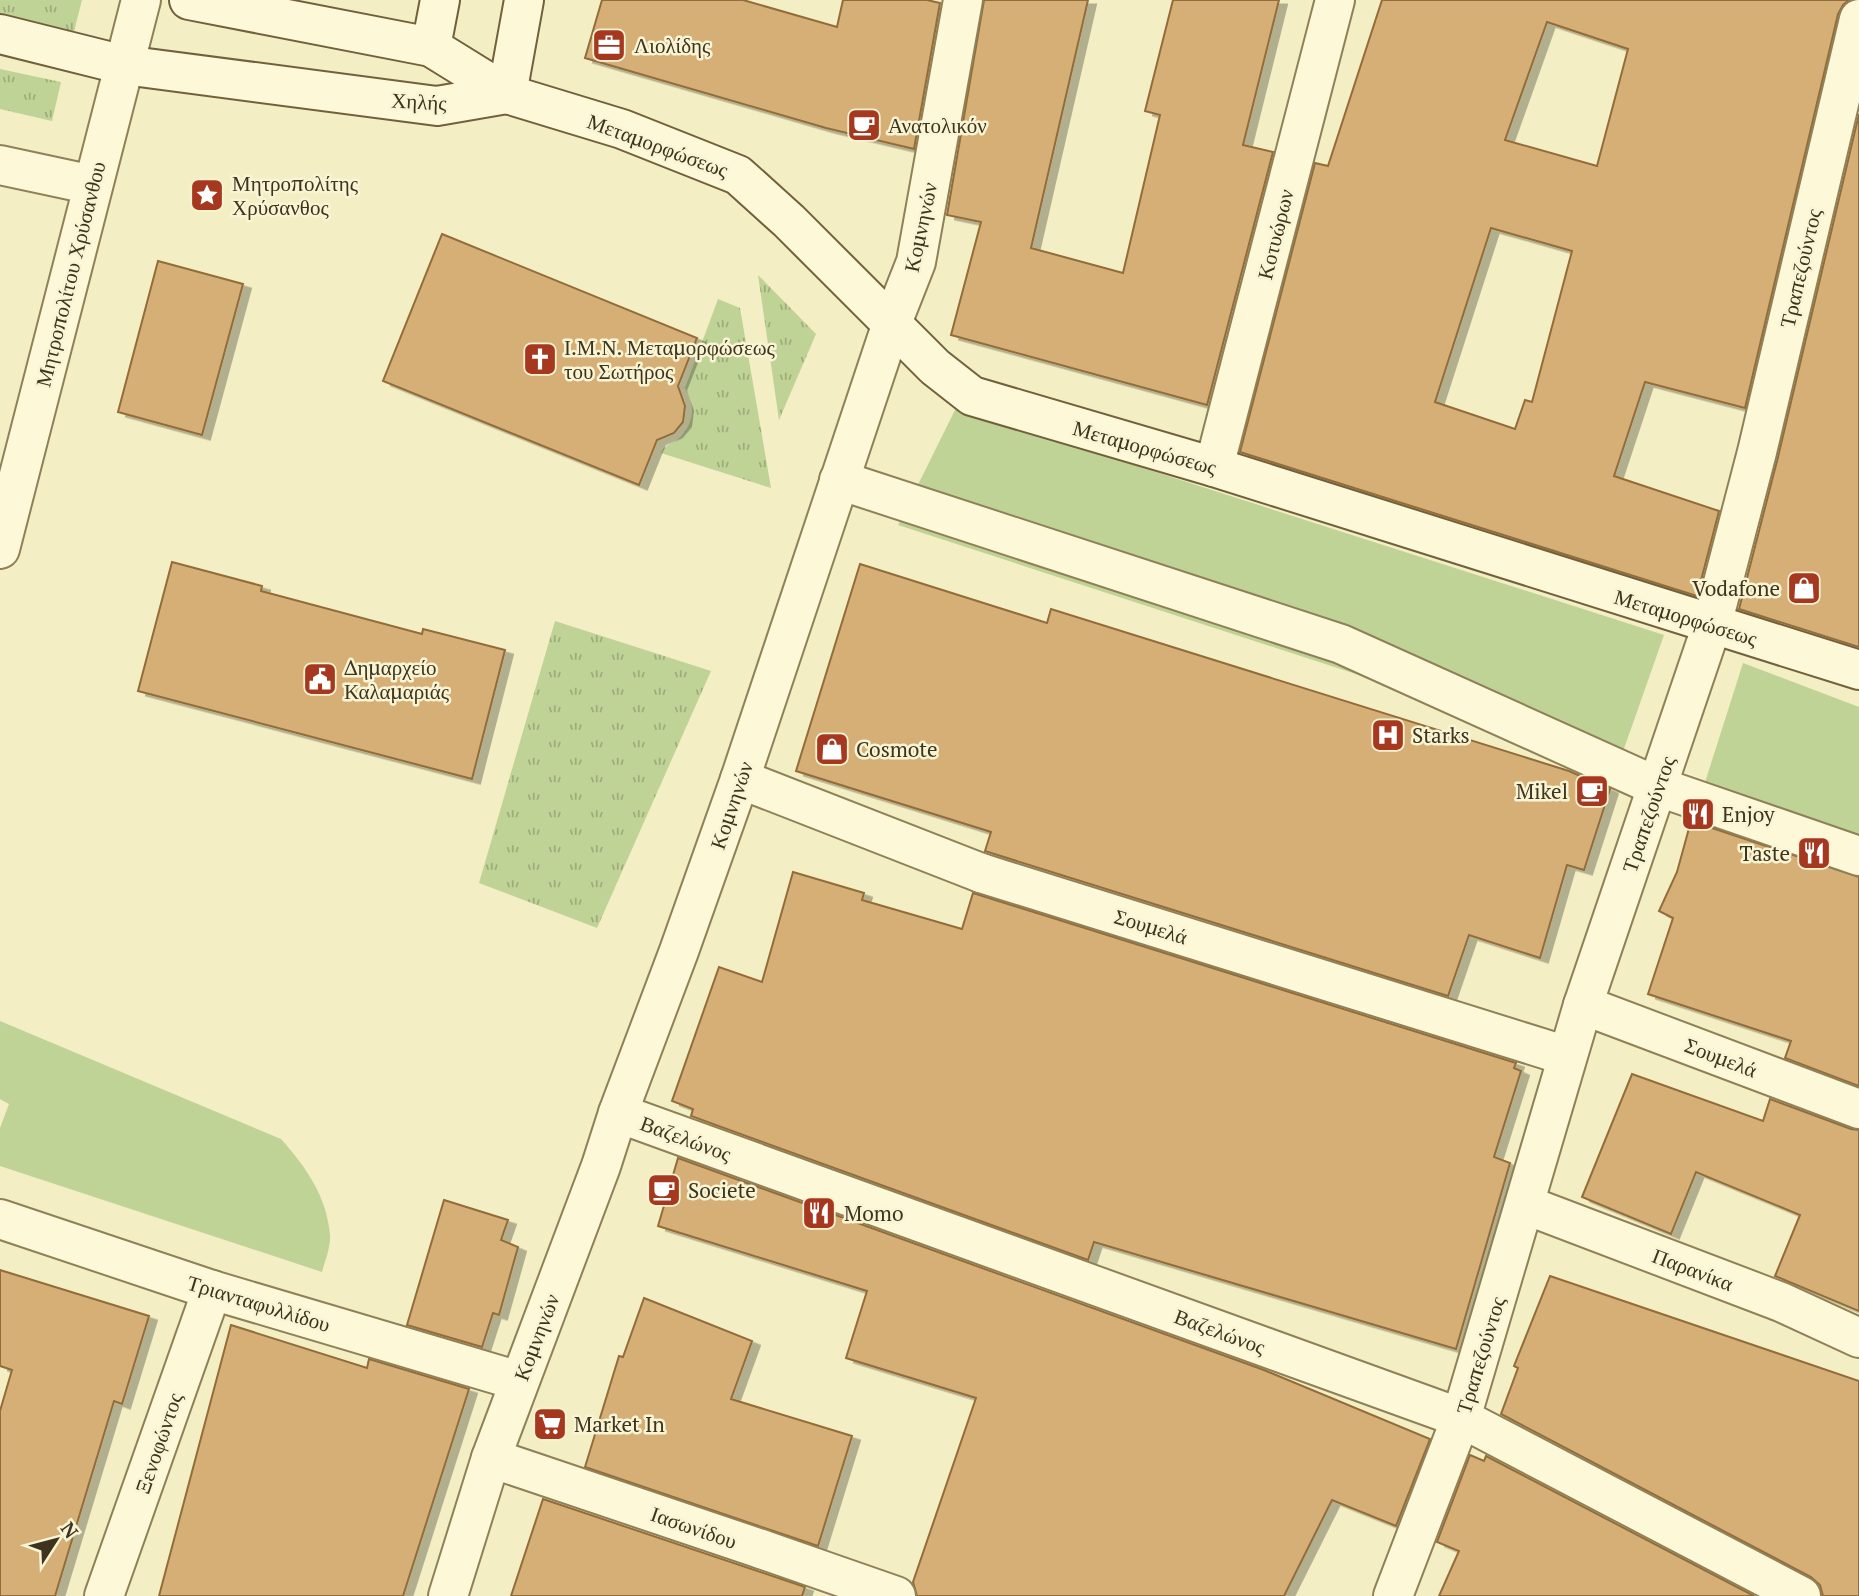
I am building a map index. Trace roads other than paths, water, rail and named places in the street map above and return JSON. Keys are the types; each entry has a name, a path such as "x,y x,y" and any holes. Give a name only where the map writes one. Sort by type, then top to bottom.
{"street":[{"name":"Μητροπολίτου Χρύσανθου","path":"0,549 141,0"},
{"name":"Χηλής","path":"189,0 431,47 507,94"},
{"path":"431,47 440,0"},
{"path":"507,94 524,0"},
{"name":"Κομνηνών","path":"448,1596 491,1458 679,951 740,779 892,323 916,262 963,0"},
{"name":"Κοτυώρων","path":"1214,467 1335,0"},
{"name":"Τραπεζούντος","path":"1393,1596 1461,1418 1583,1005 1712,625 1757,453 1859,22"},
{"name":"Χηλής","path":"0,34 124,65 437,106 507,94"},
{"name":"Μεταμορφώσεως","path":"507,94 622,129 738,175 789,220 935,367 972,396 1214,467 1859,670"},
{"path":"0,165 93,185"},
{"path":"839,480 1341,644 1657,786 1859,856"},
{"name":"Σουμελά","path":"740,779 981,873 1567,1056"},
{"name":"Σουμελά","path":"1583,1005 1859,1109"},
{"name":"Βαζελώνος","path":"618,1114 1461,1418 1801,1596"},
{"name":"Παρανίκα","path":"1526,1205 1781,1302 1859,1338"},
{"name":"Τριανταφυλλίδου","path":"0,1219 212,1290 519,1381"},
{"name":"Ξενοφώντος","path":"104,1596 212,1290"},
{"name":"Ιασωνίδου","path":"491,1458 896,1596"}],"place":[{"name":"Λιολίδης","path":"609,45"},
{"name":"Ανατολικόν","path":"864,125"},
{"name":"Μητροπολίτης Χρύσανθος","path":"207,195"},
{"name":"Ι.Μ.Ν. Μεταμορφώσεως του Σωτήρος","path":"540,359"},
{"name":"Vodafone","path":"1804,588"},
{"name":"Δημαρχείο Καλαμαριάς","path":"320,679"},
{"name":"Starks","path":"1388,735"},
{"name":"Cosmote","path":"832,749"},
{"name":"Mikel","path":"1592,791"},
{"name":"Enjoy","path":"1698,814"},
{"name":"Taste","path":"1814,853"},
{"name":"Societe","path":"664,1190"},
{"name":"Momo","path":"819,1213"},
{"name":"Market In","path":"550,1424"}]}
